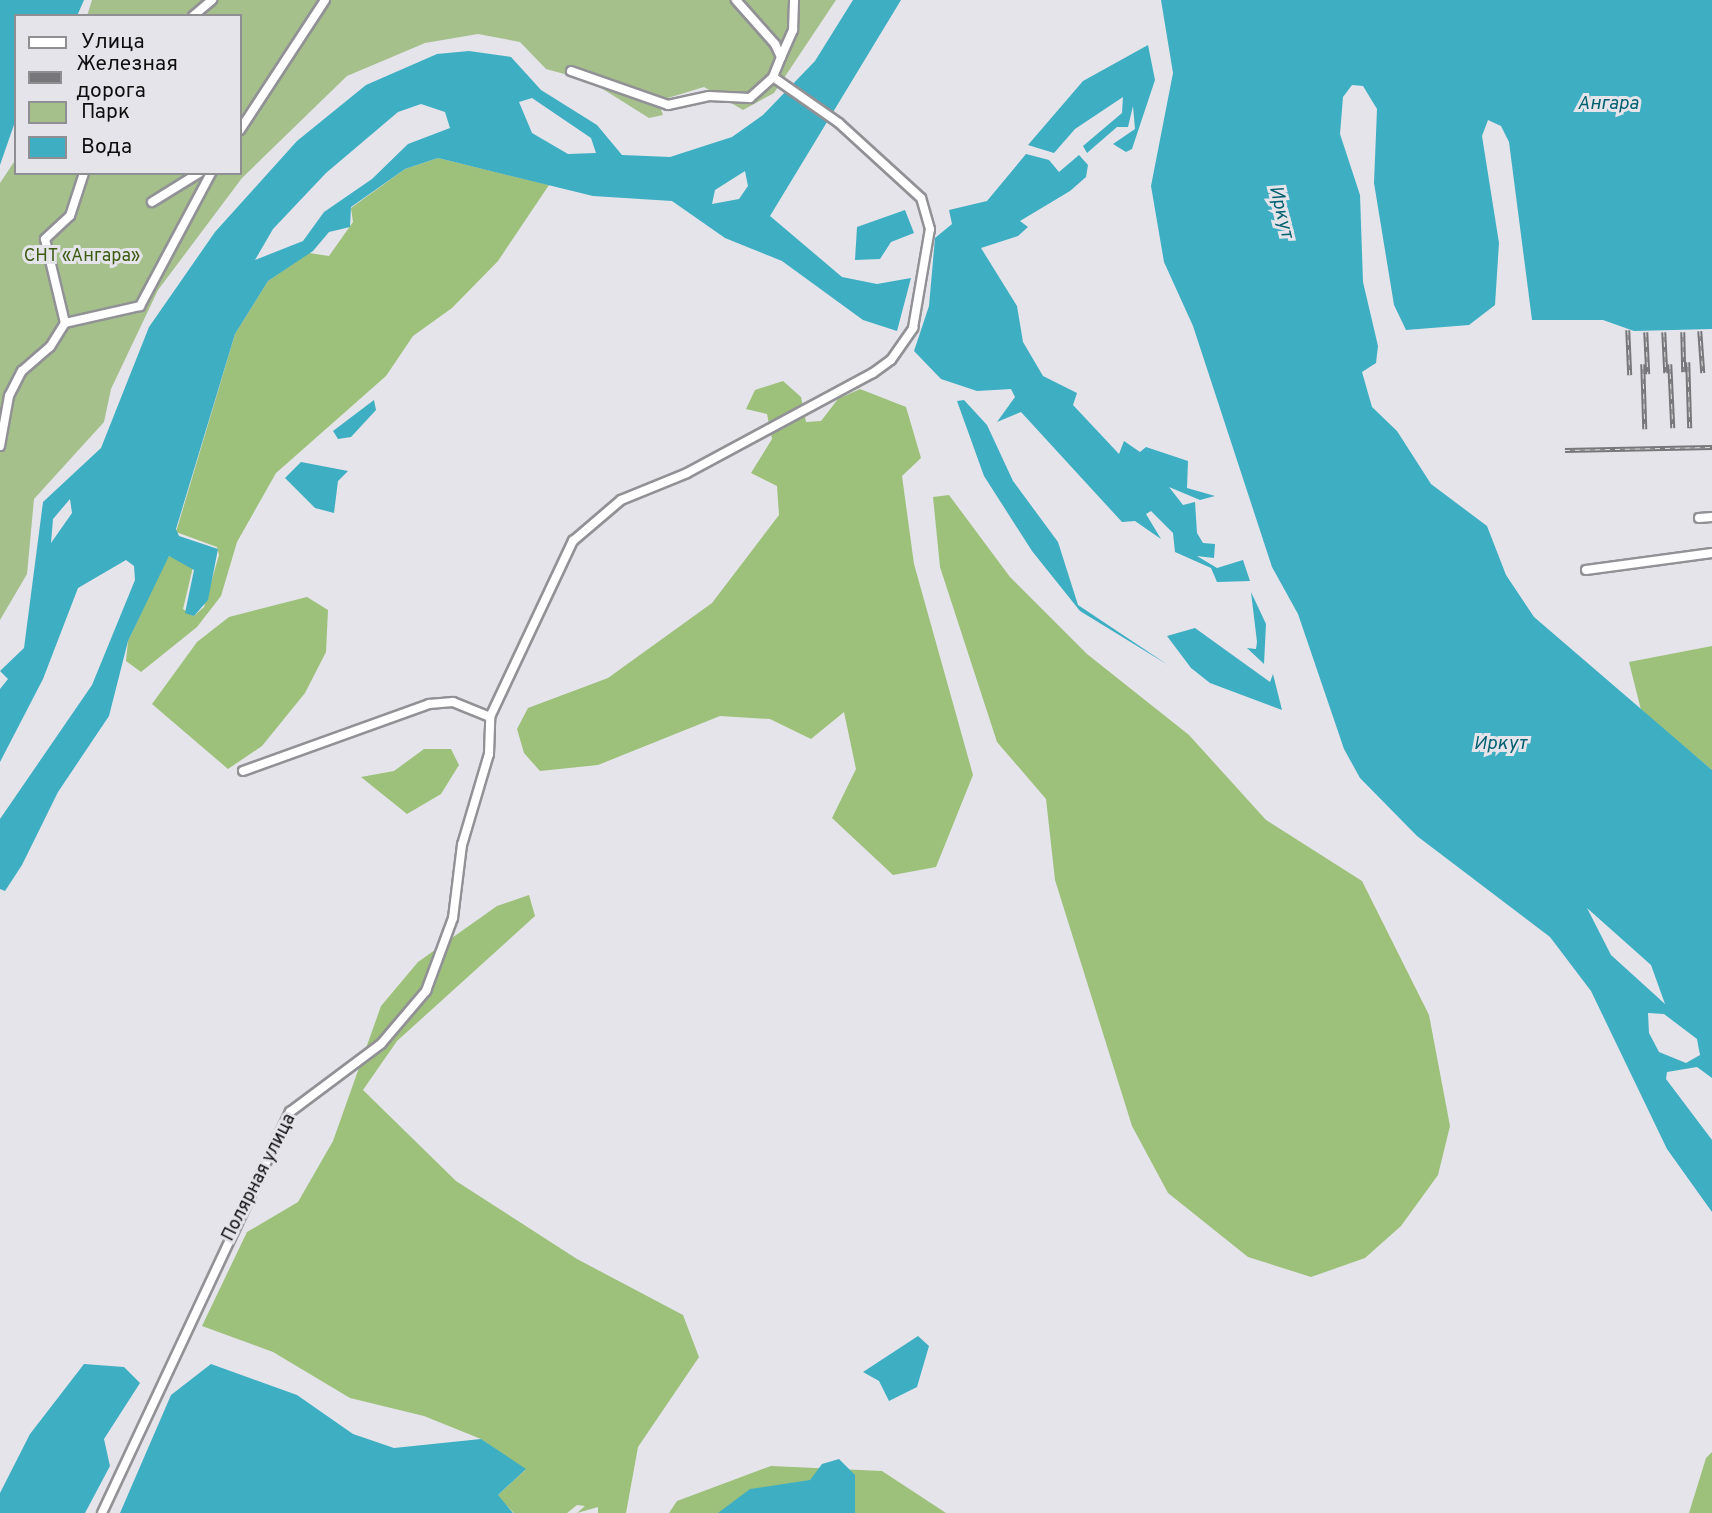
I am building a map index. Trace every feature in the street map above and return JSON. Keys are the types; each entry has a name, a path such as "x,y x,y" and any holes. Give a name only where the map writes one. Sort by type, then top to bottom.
{"street":[{"path":"195,14 212,0"},
{"path":"242,127 325,0"},
{"path":"736,0 780,57"},
{"path":"571,71 668,105 699,97 755,97 776,80 780,57 793,30 794,0"},
{"path":"243,771 429,704 453,702 490,717 560,561 590,524 621,500 687,473 873,373 904,345 924,281 930,229 925,211 911,185 839,123 776,80"},
{"path":"65,323 45,239 70,216 82,175"},
{"path":"152,202 196,175"},
{"path":"0,446 9,396 22,371 50,347 65,323 140,306 210,175"},
{"path":"1699,518 1712,517"},
{"path":"1586,570 1712,553"},
{"name":"Полярная улица","path":"102,1513 290,1112 382,1044 426,991 453,918 462,845 489,754 490,717"}],"green space":[{"name":"СНТ «Ангара»","path":"92,0 836,0 774,93 743,110 704,87 658,101 663,115 649,118 590,81 546,69 520,42 478,34 425,43 347,76 242,178 158,290 111,389 104,422 34,499 27,574 0,620 0,183 14,162 14,175 242,175 242,14 88,14"},
{"path":"438,158 549,185 498,261 452,308 413,336 386,376 276,473 237,542 221,596 197,627 141,672 126,661 128,641 167,557 176,555 193,567 183,609 194,616 204,607 219,555 217,547 176,532 235,334 268,281 309,253 329,256 353,222 351,208 405,169"},
{"path":"783,381 801,397 806,422 821,421 838,399 860,389 906,407 921,458 902,476 914,564 973,775 936,867 893,875 832,818 856,769 844,712 811,739 770,719 720,716 598,765 540,771 524,753 517,729 528,708 608,678 712,603 779,515 777,486 751,473 772,439 767,414 746,409 755,390"},
{"path":"949,495 1010,577 1087,654 1189,735 1266,820 1362,881 1429,1015 1450,1126 1438,1175 1401,1226 1365,1258 1311,1277 1248,1257 1168,1193 1132,1126 1055,880 1046,799 997,742 940,567 933,497"},
{"path":"307,597 328,610 326,652 305,693 262,746 228,769 152,704 197,642 229,617"},
{"path":"1712,646 1712,770 1641,710 1629,662"},
{"path":"424,749 451,749 459,765 441,794 407,814 361,777 394,771"},
{"path":"529,895 535,916 397,1041 363,1090 456,1181 577,1259 683,1315 699,1357 638,1447 626,1513 598,1513 598,1507 577,1513 585,1506 577,1505 567,1513 514,1513 497,1496 525,1470 481,1439 424,1416 350,1398 273,1352 202,1326 247,1232 298,1202 333,1141 381,1006 418,962 497,906"},
{"path":"1712,1452 1712,1513 1689,1513 1706,1458"},
{"path":"771,1466 882,1471 946,1513 669,1513 677,1501"}],"water":[{"path":"0,0 84,0 78,14 14,14 14,125 0,165"},
{"path":"853,0 901,0 770,216 842,277 877,284 911,278 897,331 863,320 782,261 725,238 672,201 593,196 438,158 405,169 351,207 350,227 329,232 313,251 268,281 235,334 176,529 179,536 218,549 208,600 194,616 185,613 194,570 169,556 128,641 109,716 58,792 22,865 5,891 0,889 0,819 92,685 135,580 134,566 126,560 78,588 43,679 0,762 0,689 8,679 0,671 24,648 43,502 101,448 149,327 215,232 297,141 366,85 437,54 469,51 511,57 541,90 597,125 622,155 670,157 732,137 763,115 815,61","holes":["532,98 591,138 596,153 568,154 532,133 519,102","421,104 445,112 450,128 408,144 372,179 324,212 303,241 255,260 273,229 326,173 398,112","745,171 748,186 739,199 712,204 715,190","70,499 72,513 51,543 53,519"]},
{"path":"1161,0 1712,0 1712,329 1634,331 1603,320 1532,320 1509,142 1501,126 1488,120 1482,136 1499,243 1495,305 1469,325 1406,330 1394,305 1374,183 1377,109 1363,86 1352,85 1343,97 1340,134 1360,195 1363,282 1378,346 1376,363 1362,372 1372,407 1397,431 1431,484 1487,526 1506,575 1534,617 1712,770 1712,1078 1697,1067 1667,1072 1666,1079 1712,1140 1712,1212 1667,1149 1591,991 1550,937 1417,836 1360,778 1344,749 1298,614 1272,567 1193,326 1164,262 1151,186 1173,73","holes":["1587,908 1651,965 1665,1004 1611,955","1648,1013 1664,1014 1697,1039 1700,1055 1686,1063 1659,1052 1649,1033"]},
{"path":"1148,45 1155,80 1132,149 1126,152 1113,144 1135,129 1133,106 1128,127 1117,127 1087,153 1083,146 1122,113 1123,97 1075,129 1054,153 1028,145 1083,81"},
{"path":"1026,154 1049,160 1059,172 1079,155 1088,165 1086,177 1070,191 1020,221 1028,227 1018,236 981,248 1017,306 1023,342 1043,376 1077,393 1073,405 1119,454 1124,441 1140,452 1146,447 1188,461 1187,488 1215,496 1200,500 1169,487 1183,505 1195,502 1197,533 1203,543 1215,544 1214,558 1197,556 1217,568 1243,560 1250,581 1217,582 1211,568 1175,552 1173,533 1151,511 1146,514 1161,539 1135,521 1122,522 1021,412 997,422 1015,397 1011,389 977,391 941,379 914,351 929,306 935,238 952,224 949,210 987,201"},
{"path":"905,210 914,233 891,242 880,259 855,260 857,227"},
{"path":"374,400 376,410 351,437 338,439 333,431"},
{"path":"964,400 987,425 1013,481 1058,542 1078,605 1168,665 1080,611 1032,551 984,476 957,401"},
{"path":"301,462 348,471 338,481 334,513 315,508 285,478"},
{"path":"1251,592 1266,624 1264,664 1247,648 1256,649 1257,642"},
{"path":"1195,628 1270,682 1273,674 1282,710 1210,683 1191,668 1167,636"},
{"path":"918,1336 929,1346 917,1387 889,1401 879,1381 863,1372"},
{"path":"84,1364 124,1367 140,1383 104,1439 110,1466 85,1513 0,1513 0,1493 30,1434"},
{"path":"211,1364 297,1395 353,1434 394,1448 481,1439 526,1469 498,1495 513,1513 120,1513 171,1395"},
{"path":"839,1459 855,1475 855,1513 718,1513 750,1489 810,1480 822,1464"}],"railway":[{"path":"1628,330 1630,375"},
{"path":"1700,331 1703,373"},
{"path":"1646,332 1648,374"},
{"path":"1664,332 1666,373"},
{"path":"1683,332 1684,372"},
{"path":"1688,362 1690,428"},
{"path":"1643,364 1645,429"},
{"path":"1670,364 1673,428"},
{"path":"1565,450 1712,447"}],"water label":[{"name":"Ангара","path":"1608,105"},
{"name":"Иркут","path":"1280,212"},
{"name":"Иркут","path":"1500,745"}]}
